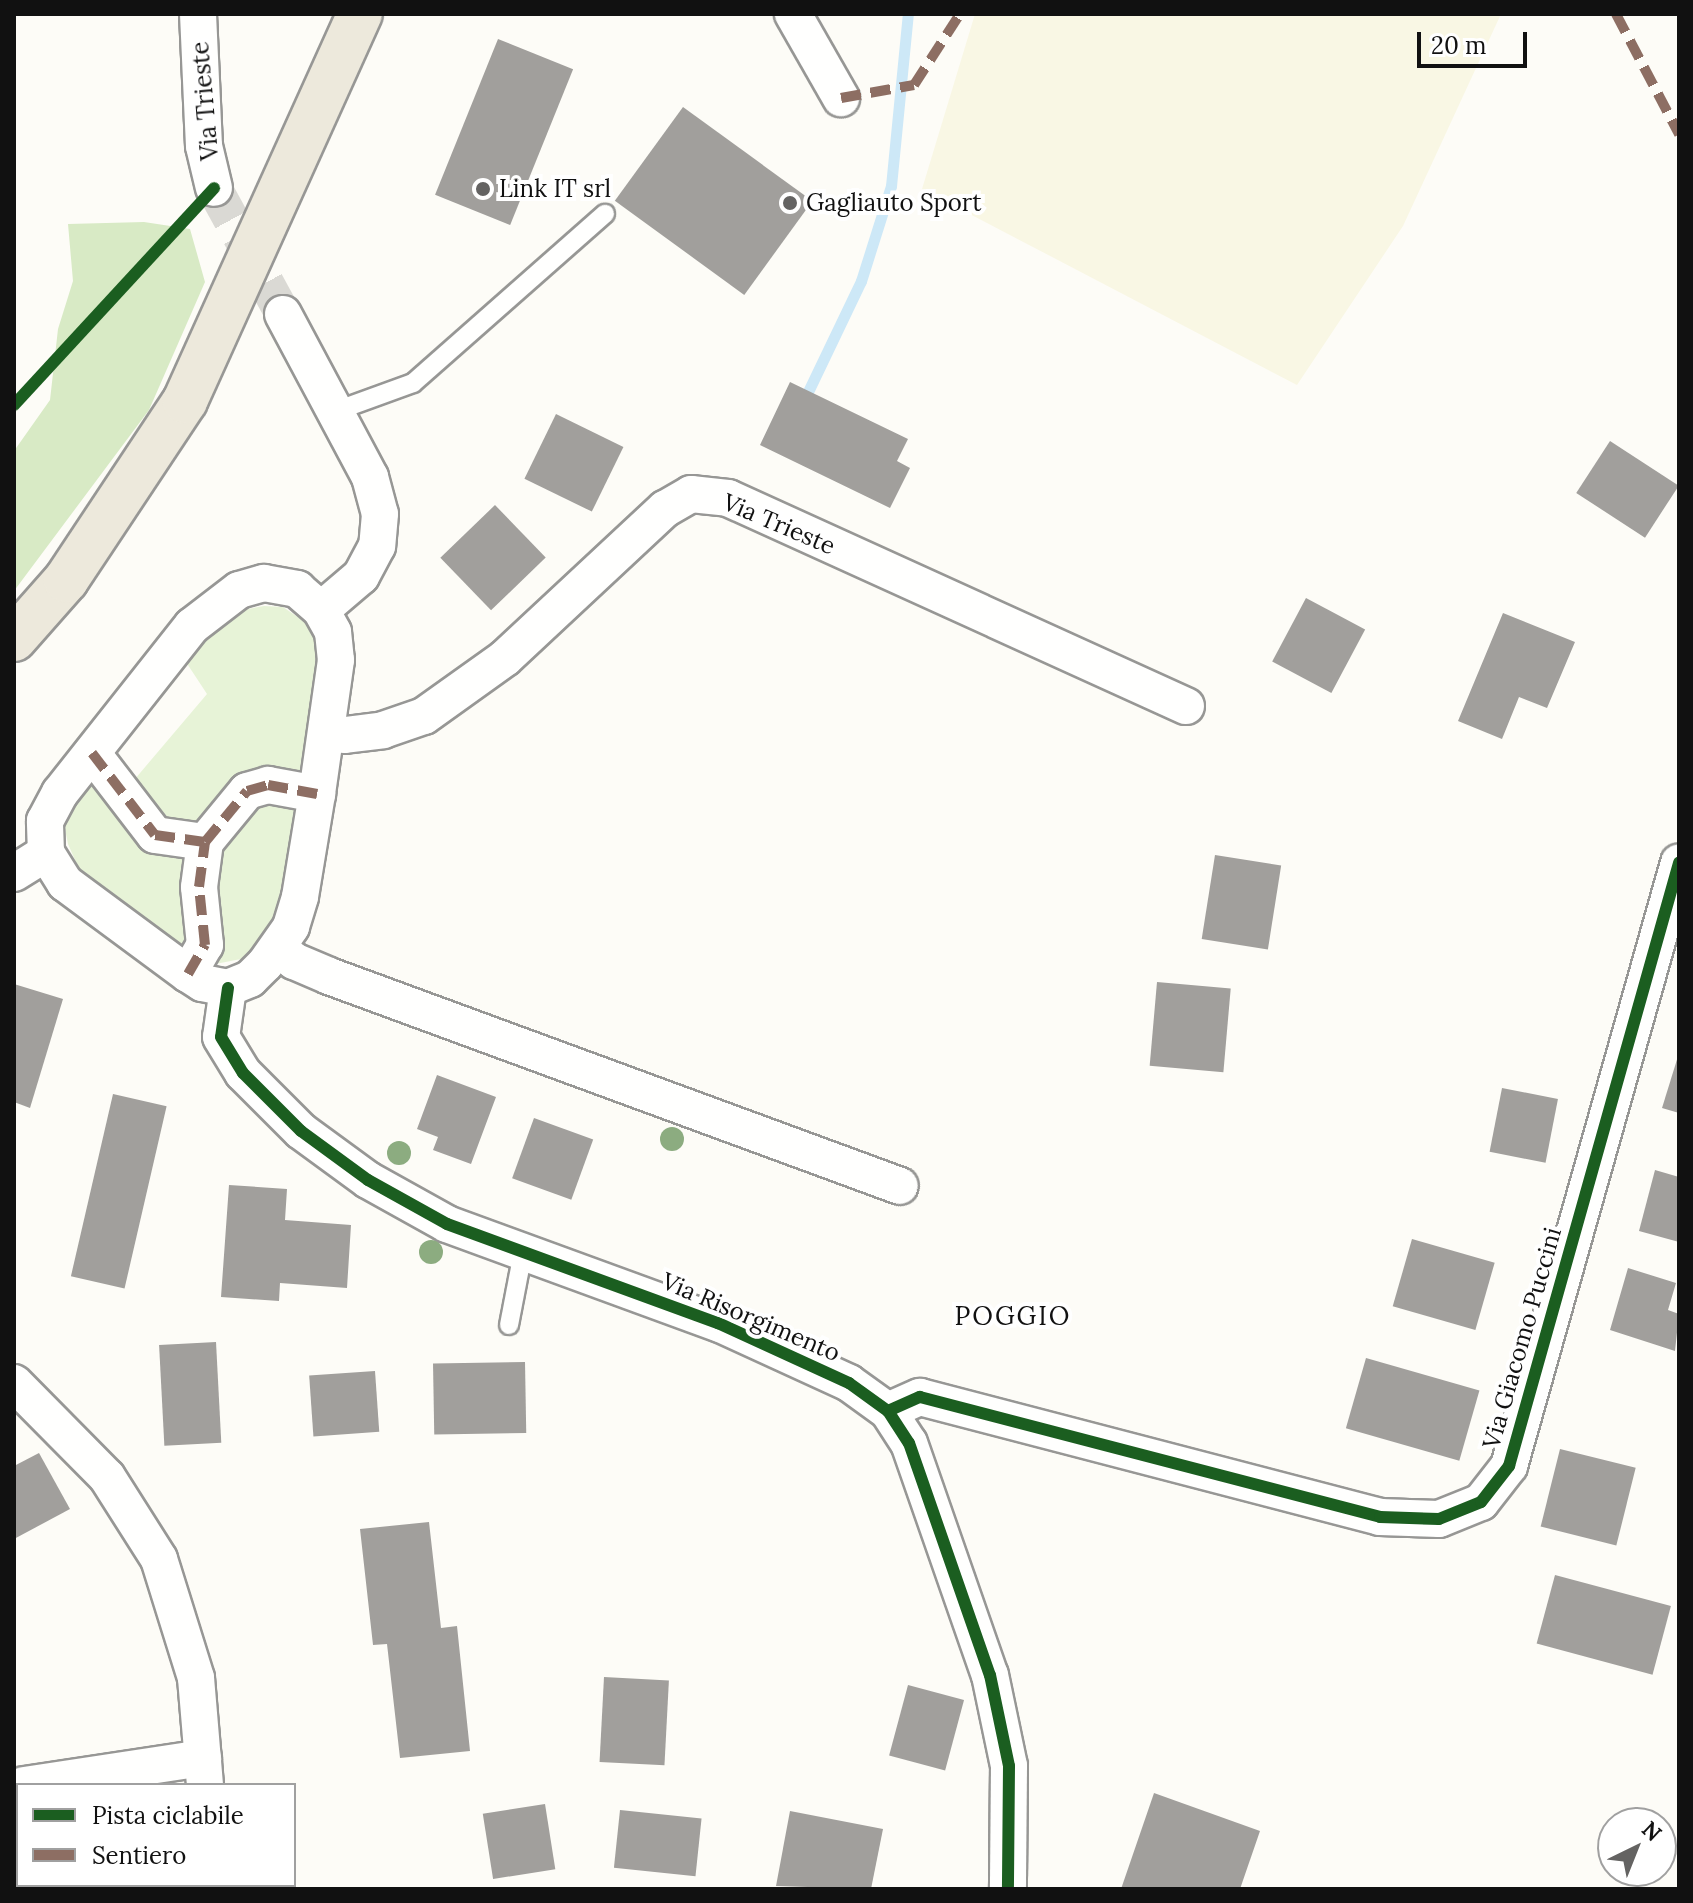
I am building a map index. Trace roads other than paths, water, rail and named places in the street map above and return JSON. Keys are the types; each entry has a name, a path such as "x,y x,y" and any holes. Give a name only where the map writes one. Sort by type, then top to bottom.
{"main road":[{"path":"14,639 66,580 185,401 360,14"}],"street":[{"name":"Via Trieste","path":"198,14 204,146 214,188"},
{"path":"793,14 841,98"},
{"path":"283,314 370,477 380,514 377,546 361,576 321,610"},
{"name":"Via Trieste","path":"327,731 345,735 383,730 424,716 505,658 665,509 691,494 728,498 1186,706"},
{"path":"264,583 297,589 321,610 333,632 336,660 327,731 300,897 291,927 279,948 250,979 228,988 202,983 65,883 46,853 45,821 60,793 192,626 239,590 264,583"},
{"path":"92,753 155,835 205,842"},
{"path":"188,974 205,945 199,887 205,842 247,791 268,785 317,794"},
{"path":"14,873 46,853"},
{"name":"Via Giacomo Puccini","path":"888,1411 920,1397 1380,1517 1439,1519 1481,1502 1509,1466 1679,863"},
{"path":"279,948 294,961 329,976 900,1186"},
{"name":"Via Risorgimento","path":"228,988 221,1037 243,1073 301,1131 368,1180 447,1224 718,1323 849,1383 888,1411 909,1443 990,1675 1009,1766 1008,1889"},
{"path":"14,1383 107,1477 159,1559 196,1678 204,1772 52,1783"}],"lane":[{"path":"336,411 413,383 605,214"},
{"path":"509,1325 523,1252"}],"waterway":[{"path":"804,400 861,281 891,186 908,14"}],"tunnel":[{"path":"214,188 283,314"}],"place":[{"name":"Link IT srl","path":"483,189"},
{"name":"Gagliauto Sport","path":"790,203"}],"district":[{"name":"POGGIO","path":"1013,1316"}]}
